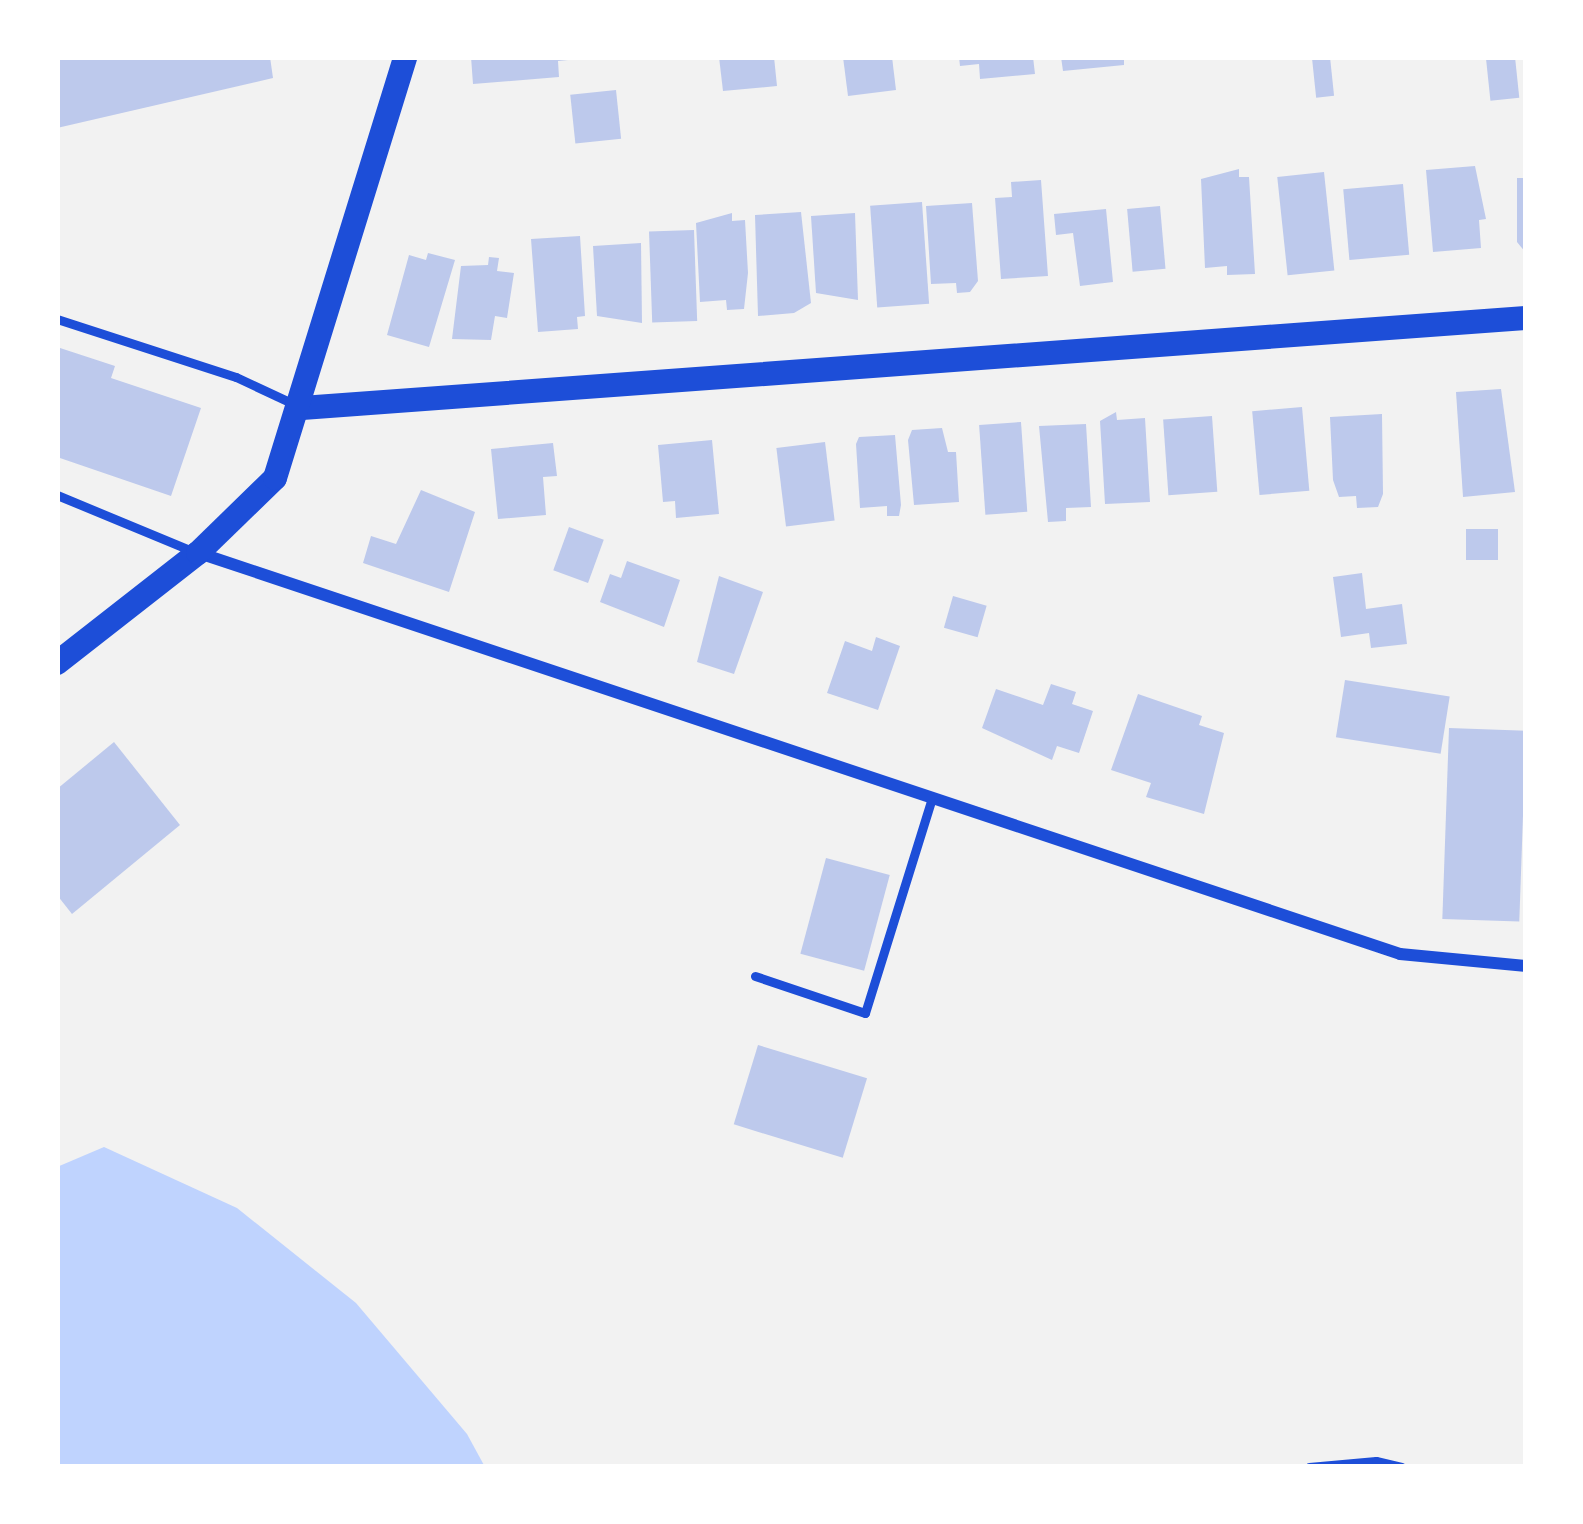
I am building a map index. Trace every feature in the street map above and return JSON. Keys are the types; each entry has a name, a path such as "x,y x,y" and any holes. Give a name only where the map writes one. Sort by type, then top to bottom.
{"main road":[{"path":"57,664 198,553 275,478 302,408 405,57"},
{"path":"302,408 1526,318"}],"street":[{"path":"198,553 1400,954 1526,966"}],"lane":[{"path":"57,319 236,377 302,408"},
{"path":"57,495 198,553"},
{"path":"755,976 865,1013 932,798"},
{"path":"1310,1467 1376,1461 1401,1467"}],"water":[{"path":"104,1147 237,1208 356,1303 467,1434 485,1467 57,1467 57,1167"}],"building":[{"path":"57,57 270,57 273,78 57,128"},
{"path":"471,57 568,60 558,61 559,77 473,84"},
{"path":"719,57 774,57 777,86 723,91"},
{"path":"843,57 892,57 896,90 848,96"},
{"path":"959,57 1033,57 1035,74 980,79 979,64 960,66"},
{"path":"1061,57 1124,57 1124,65 1063,71"},
{"path":"1330,57 1334,96 1316,98 1312,59"},
{"path":"1515,57 1519,98 1490,101 1486,60"},
{"path":"616,90 621,139 575,144 570,95"},
{"path":"1475,166 1486,219 1479,220 1481,248 1433,252 1426,170"},
{"path":"1239,169 1239,177 1249,177 1255,274 1227,275 1227,266 1205,268 1201,179"},
{"path":"1324,172 1334,270 1288,275 1277,177"},
{"path":"1517,178 1526,178 1526,253 1517,242"},
{"path":"1041,180 1048,276 1001,279 995,198 1012,197 1011,182"},
{"path":"1403,184 1409,255 1349,260 1343,189"},
{"path":"922,202 929,304 877,307 870,206"},
{"path":"972,203 978,281 970,292 957,293 956,283 931,284 926,206"},
{"path":"1160,206 1165,269 1133,272 1127,209"},
{"path":"1106,209 1113,282 1080,286 1073,233 1056,235 1054,214"},
{"path":"801,212 811,303 794,313 758,316 755,215"},
{"path":"732,213 732,221 745,220 748,273 744,309 727,310 726,300 700,302 696,223"},
{"path":"855,213 858,300 816,293 811,216"},
{"path":"694,230 697,321 652,323 649,232"},
{"path":"580,236 585,316 577,317 578,329 538,332 531,239"},
{"path":"641,243 642,323 597,316 593,246"},
{"path":"428,253 455,260 429,347 387,335 409,255 426,260"},
{"path":"489,257 499,258 497,271 514,273 507,318 495,316 491,340 452,339 461,266 488,265"},
{"path":"57,347 115,366 111,378 201,408 171,496 57,457"},
{"path":"1501,389 1515,492 1463,497 1456,392"},
{"path":"1302,407 1309,491 1260,495 1252,411"},
{"path":"1116,412 1117,420 1145,418 1150,502 1105,504 1100,421"},
{"path":"1382,414 1383,494 1378,507 1357,508 1356,496 1339,497 1333,480 1330,417"},
{"path":"1212,416 1217,492 1168,495 1163,419"},
{"path":"1021,422 1027,512 985,515 979,425"},
{"path":"1086,424 1091,507 1066,508 1066,521 1048,522 1039,426"},
{"path":"942,428 948,452 956,452 959,502 914,505 908,440 912,430"},
{"path":"895,435 901,505 899,516 887,516 887,506 860,508 856,444 859,437"},
{"path":"712,440 719,514 676,518 675,501 663,502 658,445"},
{"path":"825,442 835,520 786,526 776,448"},
{"path":"553,443 557,476 543,477 546,515 498,519 491,449"},
{"path":"421,490 475,512 449,592 363,563 371,536 396,544"},
{"path":"569,527 604,540 588,583 553,570"},
{"path":"1466,529 1498,529 1498,560 1466,560"},
{"path":"627,561 680,580 664,627 600,602 610,574 621,578"},
{"path":"1362,573 1366,609 1402,604 1407,644 1371,648 1369,633 1341,637 1333,577"},
{"path":"719,576 763,592 734,674 697,662"},
{"path":"953,596 987,606 978,637 944,628"},
{"path":"876,637 900,646 878,710 827,693 845,641 872,651"},
{"path":"1345,680 1450,697 1441,754 1336,737"},
{"path":"1051,684 1076,692 1072,704 1093,711 1079,753 1057,746 1052,760 982,728 996,689 1043,705"},
{"path":"1138,694 1202,716 1199,725 1224,733 1204,814 1146,797 1151,783 1111,770"},
{"path":"1449,728 1526,731 1519,922 1442,919"},
{"path":"114,742 180,825 72,914 57,895 57,789"},
{"path":"826,858 890,875 864,971 800,954"},
{"path":"758,1045 867,1078 843,1158 734,1124"}]}
